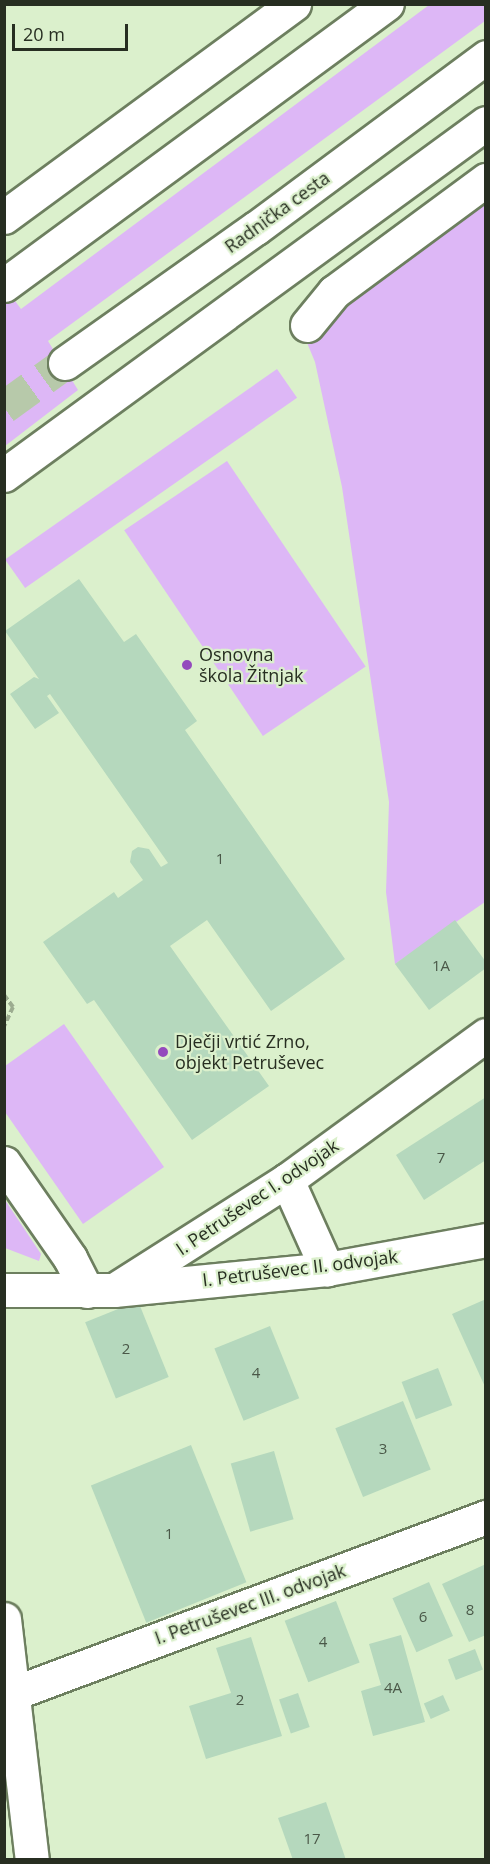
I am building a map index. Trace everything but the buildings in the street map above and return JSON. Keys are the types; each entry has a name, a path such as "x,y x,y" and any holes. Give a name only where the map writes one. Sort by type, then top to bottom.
{"main road":[{"path":"4,218 294,4"},
{"path":"4,285 387,4"},
{"name":"Radnička cesta","path":"65,363 256,228 486,57"},
{"path":"4,475 486,123"},
{"path":"307,325 334,292 486,180"},
{"name":"I. Petruševec I. odvojak","path":"101,1291 287,1180 486,1035"},
{"path":"4,1163 70,1258 101,1291"},
{"path":"287,1180 327,1269"},
{"name":"I. Petruševec II. odvojak","path":"101,1291 327,1269 486,1240"},
{"path":"4,1290 101,1291"},
{"name":"I. Petruševec III. odvojak","path":"14,1693 486,1516"},
{"path":"4,1619 32,1860"}],"path":[{"path":"4,995 13,1007 4,1026"}],"shaded area":[{"path":"429,5 485,5 485,21 48,341 78,390 5,446 4,286 21,309"},
{"path":"485,189 485,902 395,964 386,892 389,802 342,487 315,362 298,321"},
{"path":"277,369 297,398 25,588 5,559"},
{"path":"227,461 366,667 263,736 124,530"},
{"path":"64,1024 164,1167 83,1224 5,1112 5,1066"},
{"path":"5,1200 41,1254 39,1261 5,1248"}],"tunnel":[{"path":"4,407 65,363"}],"place":[{"name":"Osnovna škola Žitnjak","path":"187,665"},
{"name":"Dječji vrtić Zrno, objekt Petruševec","path":"163,1052"}]}
